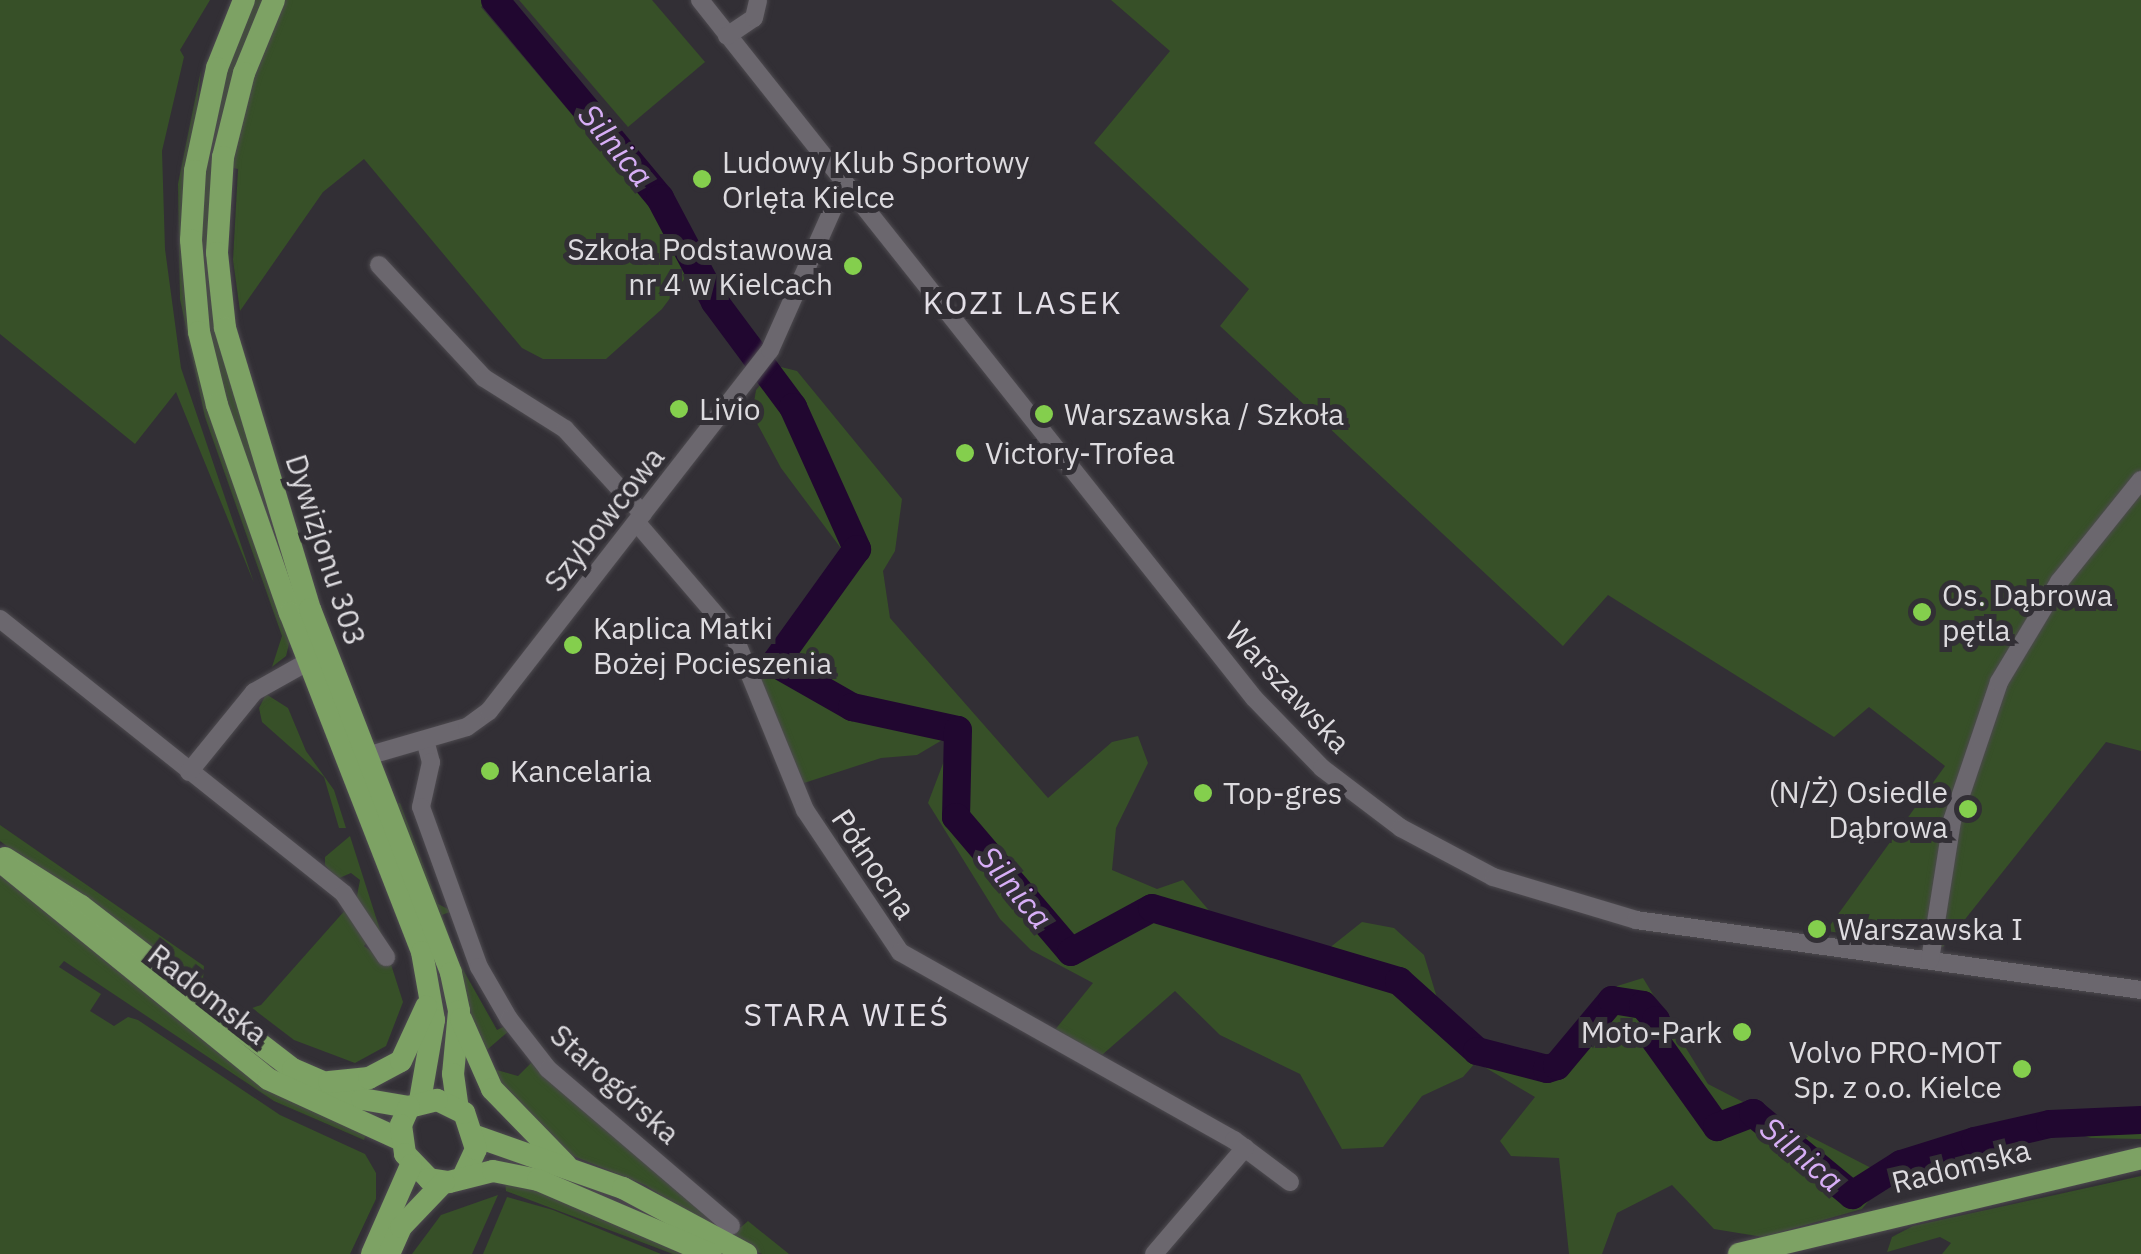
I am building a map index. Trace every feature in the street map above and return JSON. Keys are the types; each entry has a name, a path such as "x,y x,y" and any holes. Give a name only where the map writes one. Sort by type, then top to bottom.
{"main road":[{"name":"Dywizjonu 303","path":"244,0 217,68 200,137 191,210 194,298 216,405 429,978 434,1038 415,1104"},
{"name":"Dywizjonu 303","path":"274,0 244,72 223,157 217,226 222,304 232,360 310,609 441,947 458,1012 453,1074 458,1109"},
{"name":"Radomska","path":"0,858 57,888 238,1032 315,1082 415,1104"},
{"name":"Radomska","path":"0,858 268,1079 401,1140"},
{"path":"315,1082 355,1082 401,1061 419,1033 429,978"},
{"path":"458,1012 492,1089 571,1168"},
{"path":"372,1254 410,1165 401,1140 415,1104 458,1109 475,1136 474,1159 402,1227 389,1254"},
{"path":"475,1136 571,1168 649,1201 746,1254"},
{"name":"Radomska","path":"1738,1254 2141,1158"},
{"path":"410,1165 454,1179 503,1172 552,1184 711,1254"}],"street":[{"name":"Warszawska","path":"690,0 712,17"},
{"name":"Warszawska","path":"700,0 1254,698 1322,768 1389,820 1493,877 1565,902 1636,920 2141,990"},
{"path":"727,36 754,18 758,0"},
{"name":"Szybowcowa","path":"366,756 467,728 489,711 770,350 834,206 848,190"},
{"name":"Północna","path":"379,265 484,378 565,428 734,636 806,810 900,952 1245,1148 1290,1182"},
{"path":"1930,960 1952,820 1999,682 2059,582 2141,480"},
{"path":"0,619 344,894 386,956"},
{"path":"189,772 254,692 309,661"},
{"name":"Starogórska","path":"425,740 431,762 421,806 479,967 509,1019 548,1069 731,1226"},
{"path":"1154,1254 1245,1148"}],"green space":[{"path":"0,0 210,0 180,50 184,57 162,151 165,249 181,368 254,583 176,392 135,444 0,334"},
{"path":"253,0 264,0 241,54 215,318 301,609 226,409 206,327 200,202 224,71"},
{"path":"283,0 489,0 481,7 657,215 688,274 662,309 606,359 543,359 522,348 364,159 323,192 240,311 233,260 238,169 230,167 253,69"},
{"path":"519,0 652,0 705,62 628,127"},
{"path":"1111,0 2141,0 2141,751 2106,742 1943,947 1826,931 1945,766 1869,707 1834,737 1608,595 1563,646 1220,326 1249,289 1094,143 1170,51"},
{"path":"201,70 183,242 290,640 286,656 272,667 282,636 205,417 180,299 178,184"},
{"path":"777,366 797,371 902,499 895,551 883,571 890,618 1048,798 1112,742 1138,736 1148,763 1116,828 1112,870 1157,889 1183,880 1212,914 1323,953 1362,922 1394,928 1424,955 1441,1011 1478,1049 1556,1064 1574,1028 1614,987 1643,978 1708,1084 1877,1171 1882,1184 1862,1209 1763,1237 1714,1229 1672,1185 1617,1213 1602,1254 1569,1254 1559,1158 1511,1156 1500,1141 1535,1097 1476,1062 1463,1077 1422,1096 1383,1147 1342,1149 1300,1074 1220,1035 1175,991 1102,1055 1054,1031 1093,983 1031,950 1000,919 928,803 950,745 944,739 917,755 881,758 804,783 783,737 757,672 843,551 781,468 752,414 756,390"},
{"path":"266,694 288,708 306,751 334,790 346,828 339,828 324,777 262,722 259,708"},
{"path":"400,803 438,904 452,911 442,915 457,959 497,1030 507,1025 510,1030 481,1055 393,804"},
{"path":"0,825 204,966 203,980 195,984 0,841"},
{"path":"350,836 403,1002 386,1046 355,1063 294,1040 252,1008 261,1005 347,908 369,940 364,946 382,959 356,901 360,880 351,873 337,879 325,865 325,857"},
{"path":"0,875 268,1088 367,1131 364,1140 274,1101 64,961 59,967 101,994 90,1011 114,1026 128,1017 138,1020 280,1115 365,1154 376,1173 376,1199 350,1254 0,1254"},
{"path":"532,1062 733,1234 748,1221 789,1254 762,1254 733,1242 645,1185 561,1151 511,1104 493,1069 518,1076"},
{"path":"2141,1113 2141,1139 2091,1138 2054,1126"},
{"path":"2141,1176 2141,1254 1942,1254 1951,1243 1940,1237 1887,1252 1892,1237 1913,1226"},
{"path":"505,1180 545,1191 698,1254 673,1254 506,1191"},
{"path":"498,1195 472,1254 412,1254 441,1215"},
{"path":"507,1197 553,1210 661,1254 483,1254"}],"waterway":[{"name":"Silnica","path":"495,0 660,198 715,302 793,407 857,549 775,663 852,707 958,730 956,817 1071,952 1152,908 1399,981 1477,1051 1547,1069 1557,1066 1612,1000 1643,1005 1656,1020 1655,1040 1717,1127 1753,1113 1852,1195 1901,1164 1975,1141 2050,1124 2141,1120"}],"place":[{"name":"Ludowy Klub Sportowy Orlęta Kielce","path":"702,179"},
{"name":"Szkoła Podstawowa nr 4 w Kielcach","path":"853,266"},
{"name":"Livio","path":"679,409"},
{"name":"Warszawska / Szkoła","path":"1044,414"},
{"name":"Victory-Trofea","path":"965,453"},
{"name":"Os. Dąbrowa pętla","path":"1922,612"},
{"name":"Kaplica Matki Bożej Pocieszenia","path":"573,645"},
{"name":"Kancelaria","path":"490,771"},
{"name":"Top-gres","path":"1203,793"},
{"name":"(N/Ż) Osiedle Dąbrowa","path":"1968,809"},
{"name":"Warszawska I","path":"1817,929"},
{"name":"Moto-Park","path":"1742,1032"},
{"name":"Volvo PRO-MOT Sp. z o.o. Kielce","path":"2022,1069"}],"district":[{"name":"KOZI LASEK","path":"1023,302"},
{"name":"STARA WIEŚ","path":"847,1014"}]}
